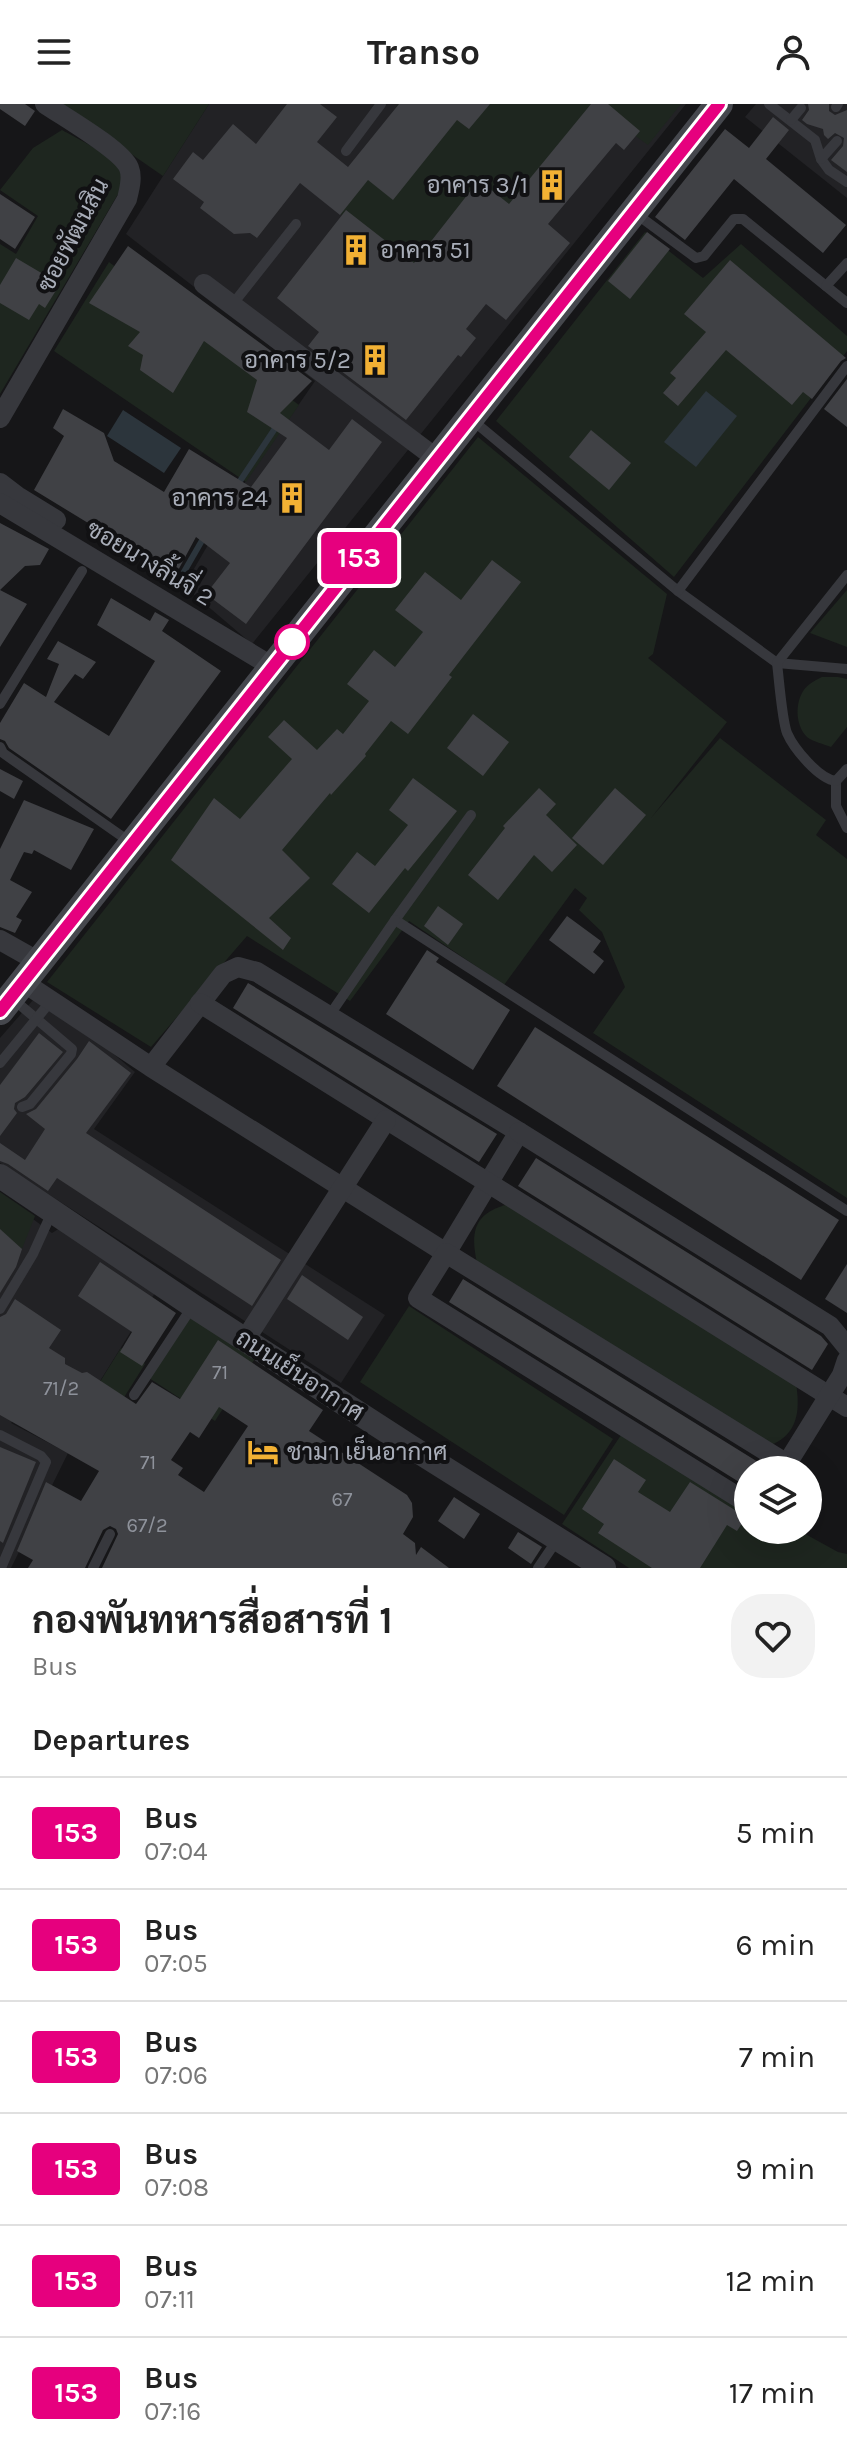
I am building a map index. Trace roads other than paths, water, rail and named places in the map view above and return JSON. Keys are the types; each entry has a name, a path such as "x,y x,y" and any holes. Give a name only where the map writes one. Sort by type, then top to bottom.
{"main road":[{"path":"18,988 719,104"}],"street":[{"name":"ซอยพัฒนสิน","path":"0,418 127,199 131,181 130,169 120,156 45,104"},
{"path":"204,284 437,459"},
{"path":"0,483 191,606 225,639"},
{"name":"ซอยนางลิ้นจี่ 2","path":"0,503 273,667"},
{"path":"0,940 18,988 51,1001 768,1456"},
{"path":"151,1067 223,974 238,967 257,972 830,1326 847,1347"},
{"path":"200,1003 847,1407"},
{"path":"245,1340 386,1120"},
{"path":"519,1132 418,1298 734,1495"},
{"name":"ถนนเย็นอากาศ","path":"0,1176 245,1340 604,1568"},
{"path":"792,1456 842,1375 847,1360"}],"lane":[{"path":"346,151 381,104"},
{"path":"769,104 812,137 829,170 847,182"},
{"path":"791,120 801,108"},
{"path":"812,137 821,126"},
{"path":"821,159 837,141"},
{"path":"633,212 696,258 704,256 734,219 743,219 847,303"},
{"path":"232,305 296,224"},
{"path":"826,286 847,263"},
{"path":"678,591 847,366"},
{"path":"470,418 678,591 777,663 847,669"},
{"path":"0,704 82,571"},
{"path":"836,781 815,771 787,732 777,663 847,575"},
{"path":"0,747 3,753 133,844"},
{"path":"847,769 836,781 836,806 847,828"},
{"path":"329,1016 471,815"},
{"path":"395,920 847,1211"},
{"path":"18,988 37,1017 72,1049 30,1104 22,1107"},
{"path":"9,1073 0,1064 51,1001"},
{"path":"16,1043 26,1051"},
{"path":"0,1309 33,1254 53,1211"},
{"path":"134,1395 193,1306"},
{"path":"0,1435 41,1456 46,1462 1,1568"},
{"path":"93,1568 110,1534"},
{"path":"538,1568 558,1538"}],"waterway":[{"path":"236,487 276,427"},
{"path":"181,577 204,537"}],"place":[{"name":"อาคาร 3/1","path":"552,185"},
{"name":"อาคาร 51","path":"356,250"},
{"name":"อาคาร 5/2","path":"375,360"},
{"name":"อาคาร 24","path":"292,498"},
{"name":"ชามา เย็นอากาศ","path":"263,1452"}]}
